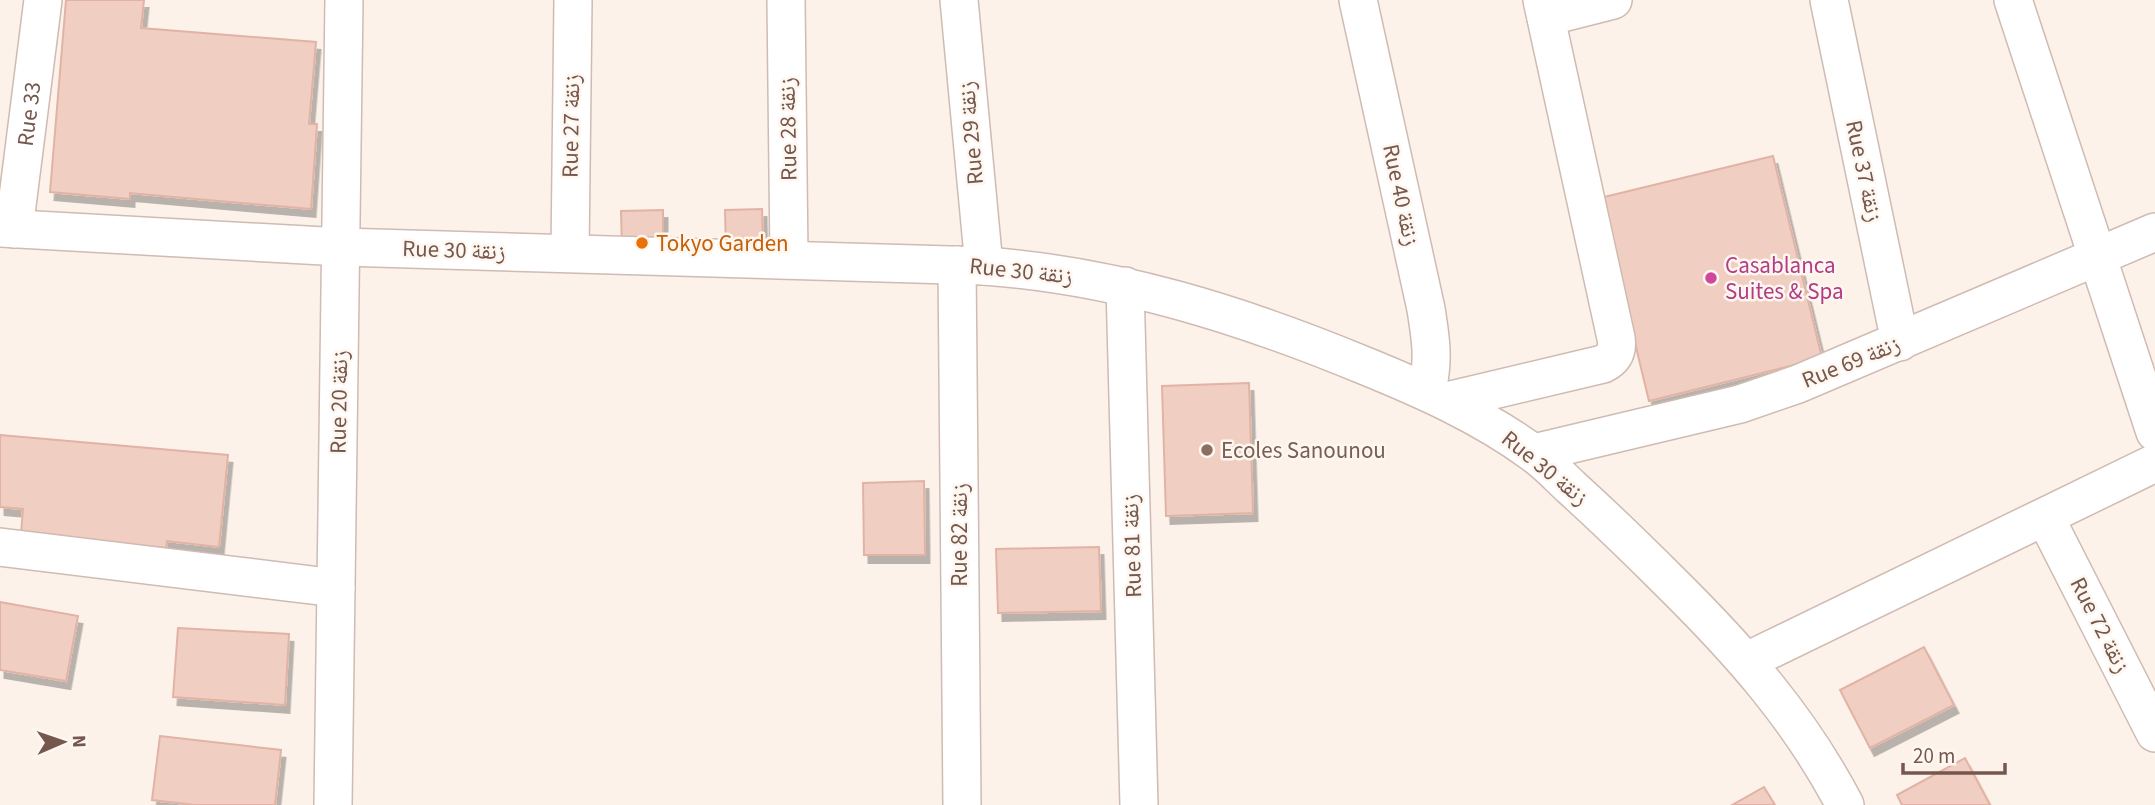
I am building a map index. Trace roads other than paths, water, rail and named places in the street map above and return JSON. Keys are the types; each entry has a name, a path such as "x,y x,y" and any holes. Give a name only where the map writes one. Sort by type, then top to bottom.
{"street":[{"name":"Rue 33","path":"7,229 43,0"},
{"name":"Rue 20 زنقة","path":"333,805 344,0"},
{"name":"Rue 27 زنقة","path":"570,253 573,0"},
{"name":"Rue 28 زنقة","path":"786,0 789,258"},
{"name":"Rue 29 زنقة","path":"959,0 970,265"},
{"name":"Rue 40 زنقة","path":"1358,0 1426,309 1437,396"},
{"path":"1437,396 1603,364 1612,360 1616,354 1616,338 1544,9 1613,0"},
{"name":"Rue 37 زنقة","path":"1829,0 1900,342"},
{"path":"2013,0 2155,432"},
{"name":"Rue 30 زنقة","path":"7,229 342,247 970,265 1081,276 1228,315 1311,343 1437,396 1486,422 1534,453 1602,516 1747,661 1783,705 1822,762 1845,805"},
{"name":"Rue 69 زنقة","path":"1534,453 1740,404 1798,384 2155,232"},
{"name":"Rue 82 زنقة","path":"962,805 970,265"},
{"name":"Rue 81 زنقة","path":"1125,286 1139,805"},
{"path":"1747,661 2155,463"},
{"name":"Rue 72 زنقة","path":"2045,517 2155,733"},
{"path":"0,547 336,588"}],"place":[{"name":"Tokyo Garden","path":"642,243"},
{"name":"Casablanca Suites & Spa","path":"1711,278"},
{"name":"Ecoles Sanounou","path":"1207,450"}]}
